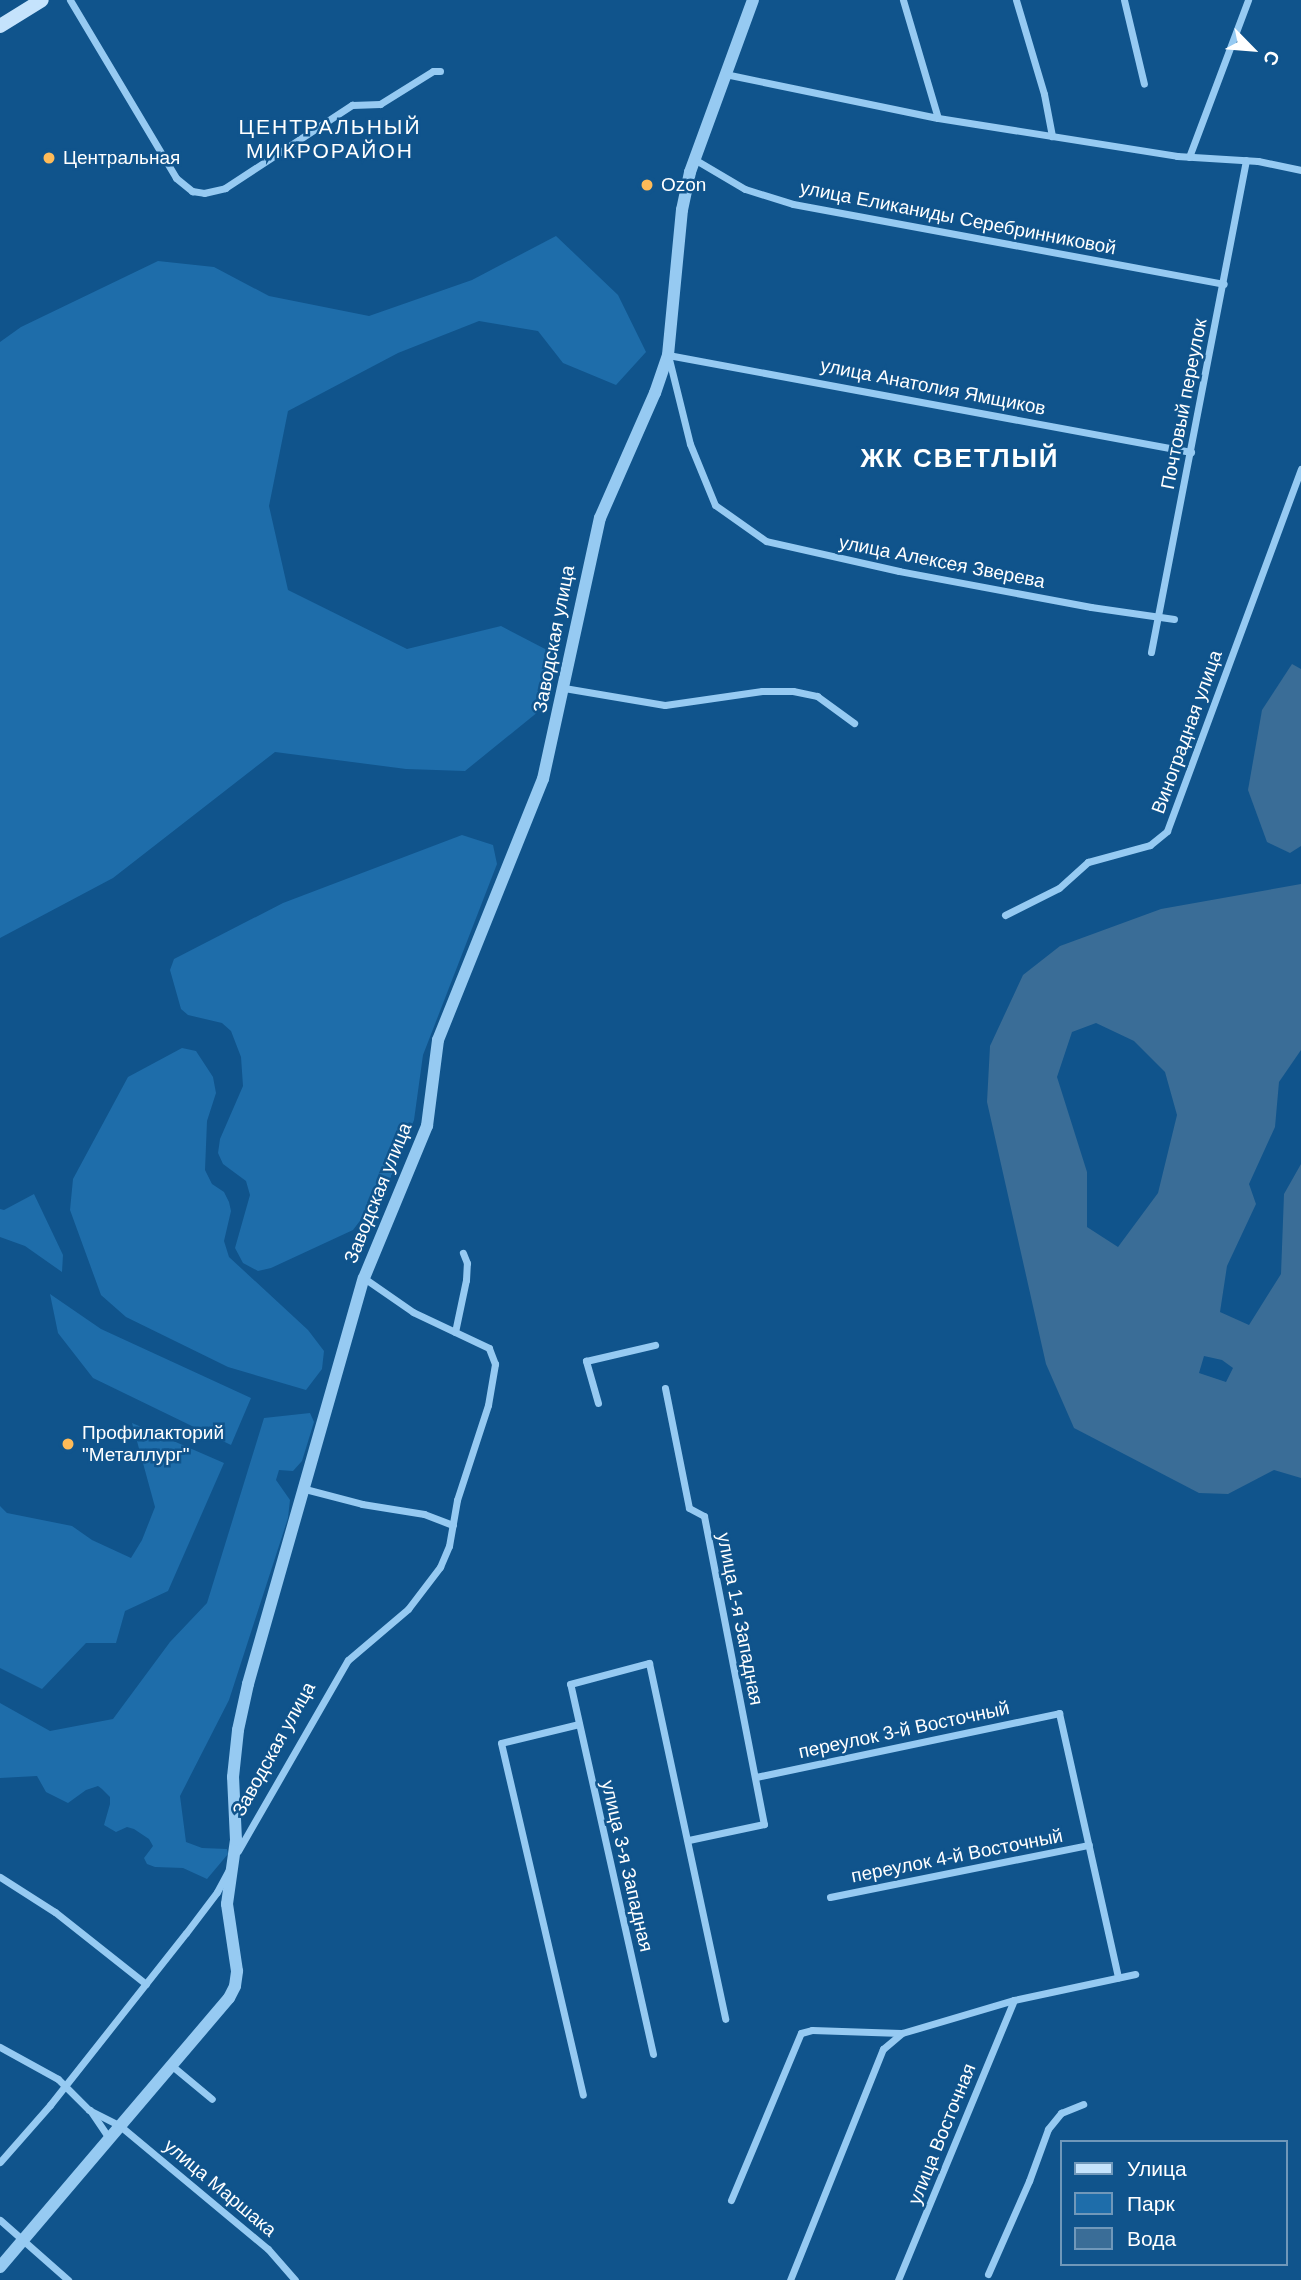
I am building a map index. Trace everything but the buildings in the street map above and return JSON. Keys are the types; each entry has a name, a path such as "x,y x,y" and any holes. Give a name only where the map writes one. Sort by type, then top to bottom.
{"main road":[{"path":"0,26 42,0"}],"street":[{"path":"70,0 176,178 192,191 204,193 225,188 347,108 380,104 433,71 440,71"},
{"name":"Заводская улица","path":"0,2267 229,1998 235,1986 237,1971 227,1904 234,1857 233,1777 238,1730 248,1685 364,1278 424,1136 438,1040 538,794 564,688 587,567 600,518 641,428 668,355 682,210 694,159 753,0"},
{"path":"903,0 938,118"},
{"path":"1016,0 1044,94 1052,136"},
{"path":"1189,157 1248,0"},
{"path":"1126,3 1144,85"},
{"path":"726,74 938,118 1189,157 1246,160 1301,170"},
{"name":"улица Еликаниды Серебринниковой","path":"694,159 746,189 793,204 1224,284"},
{"name":"Почтовый переулок","path":"1151,652 1246,160"},
{"name":"улица Анатолия Ямщиков","path":"668,355 1191,452"},
{"name":"улица Алексея Зверева","path":"668,355 690,444 715,505 774,545 1091,607 1174,619"},
{"name":"Виноградная улица","path":"1005,915 1059,888 1088,862 1150,845 1167,831 1301,469"},
{"path":"564,688 665,705 762,691 793,691 817,696 854,723"},
{"path":"456,1332 466,1280 467,1263 463,1253"},
{"name":"Заводская улица","path":"234,1857 343,1667 353,1654 394,1622 432,1580 447,1554 457,1500 488,1405 495,1364 489,1348 413,1312 364,1278"},
{"path":"597,1403 586,1361 655,1345"},
{"name":"улица 1-я Западная","path":"666,1388 689,1508 704,1516 764,1824 689,1840"},
{"path":"305,1489 362,1504 424,1514 453,1525"},
{"name":"улица 3-я Западная","path":"653,2054 570,1684 649,1663 689,1840"},
{"name":"переулок 3-й Восточный","path":"756,1777 1059,1713 1089,1846"},
{"path":"579,1724 501,1743 583,2095"},
{"path":"689,1840 725,2019"},
{"path":"1089,1846 1118,1977"},
{"name":"переулок 4-й Восточный","path":"830,1897 1089,1846"},
{"path":"0,2162 146,1984 210,1901 234,1857"},
{"path":"0,1877 55,1912 146,1984"},
{"path":"731,2200 801,2033 846,2030 902,2033 1014,2000 1135,1974"},
{"name":"улица Восточная","path":"898,2280 1014,2000"},
{"path":"790,2280 883,2049 902,2033"},
{"path":"0,2047 65,2084 89,2110 108,2137"},
{"path":"171,2065 212,2099"},
{"path":"988,2274 1029,2181 1048,2129 1061,2113 1083,2104"},
{"name":"улица Маршака","path":"89,2110 119,2125 268,2249 295,2280"},
{"path":"0,2220 68,2280"}],"green space":[{"path":"556,236 618,295 646,352 616,385 563,363 538,331 479,321 398,353 288,411 269,506 288,590 407,649 501,626 547,650 544,707 465,771 406,769 275,752 113,878 0,938 0,342 21,327 158,261 214,267 269,296 369,316 472,280"},
{"path":"462,835 493,845 497,864 423,1055 414,1120 388,1184 353,1230 271,1268 258,1271 243,1263 235,1248 250,1195 246,1181 223,1164 218,1153 220,1139 243,1086 241,1057 231,1031 222,1023 188,1015 181,1009 170,970 174,959 283,903"},
{"path":"182,1048 196,1051 213,1077 216,1093 207,1121 205,1170 212,1184 224,1192 229,1202 231,1211 224,1241 229,1257 308,1330 324,1351 322,1369 306,1390 228,1367 126,1317 101,1295 70,1210 73,1179 128,1077"},
{"path":"34,1194 63,1255 62,1272 25,1246 0,1237 0,1209 4,1210"},
{"path":"50,1294 101,1329 251,1398 231,1445 93,1378 58,1333"},
{"path":"310,1413 314,1422 302,1461 293,1471 279,1470 276,1480 290,1500 288,1518 229,1700 180,1796 186,1842 202,1848 227,1849 228,1854 207,1879 183,1868 155,1867 147,1864 144,1858 153,1846 149,1839 134,1829 127,1827 116,1832 104,1825 110,1797 98,1786 86,1790 68,1803 46,1792 37,1776 0,1778 0,1703 50,1731 113,1719 170,1642 207,1603 264,1418"},
{"path":"132,1423 224,1463 168,1591 125,1611 116,1643 86,1643 42,1689 0,1668 0,1506 7,1513 72,1526 92,1540 131,1558 142,1540 155,1507"}],"water":[{"path":"1292,664 1301,669 1301,846 1290,853 1267,842 1248,790 1262,710"},
{"path":"1301,884 1301,1050 1279,1082 1275,1127 1249,1184 1256,1204 1227,1266 1220,1312 1249,1325 1281,1274 1284,1194 1301,1164 1301,1478 1274,1470 1228,1494 1199,1493 1074,1428 1046,1364 987,1102 990,1046 1023,975 1060,946 1161,909","holes":["1096,1023 1134,1041 1165,1072 1177,1115 1158,1193 1118,1247 1087,1227 1087,1172 1057,1077 1072,1032","1204,1356 1222,1360 1233,1368 1226,1382 1199,1373"]}],"place":[{"name":"Центральная","path":"49,158"},
{"name":"Ozon","path":"647,185"},
{"name":"Профилакторий \"Металлург\"","path":"68,1444"}],"district":[{"name":"ЦЕНТРАЛЬНЫЙ МИКРОРАЙОН","path":"330,139"},
{"name":"ЖК СВЕТЛЫЙ","path":"960,459"}]}
